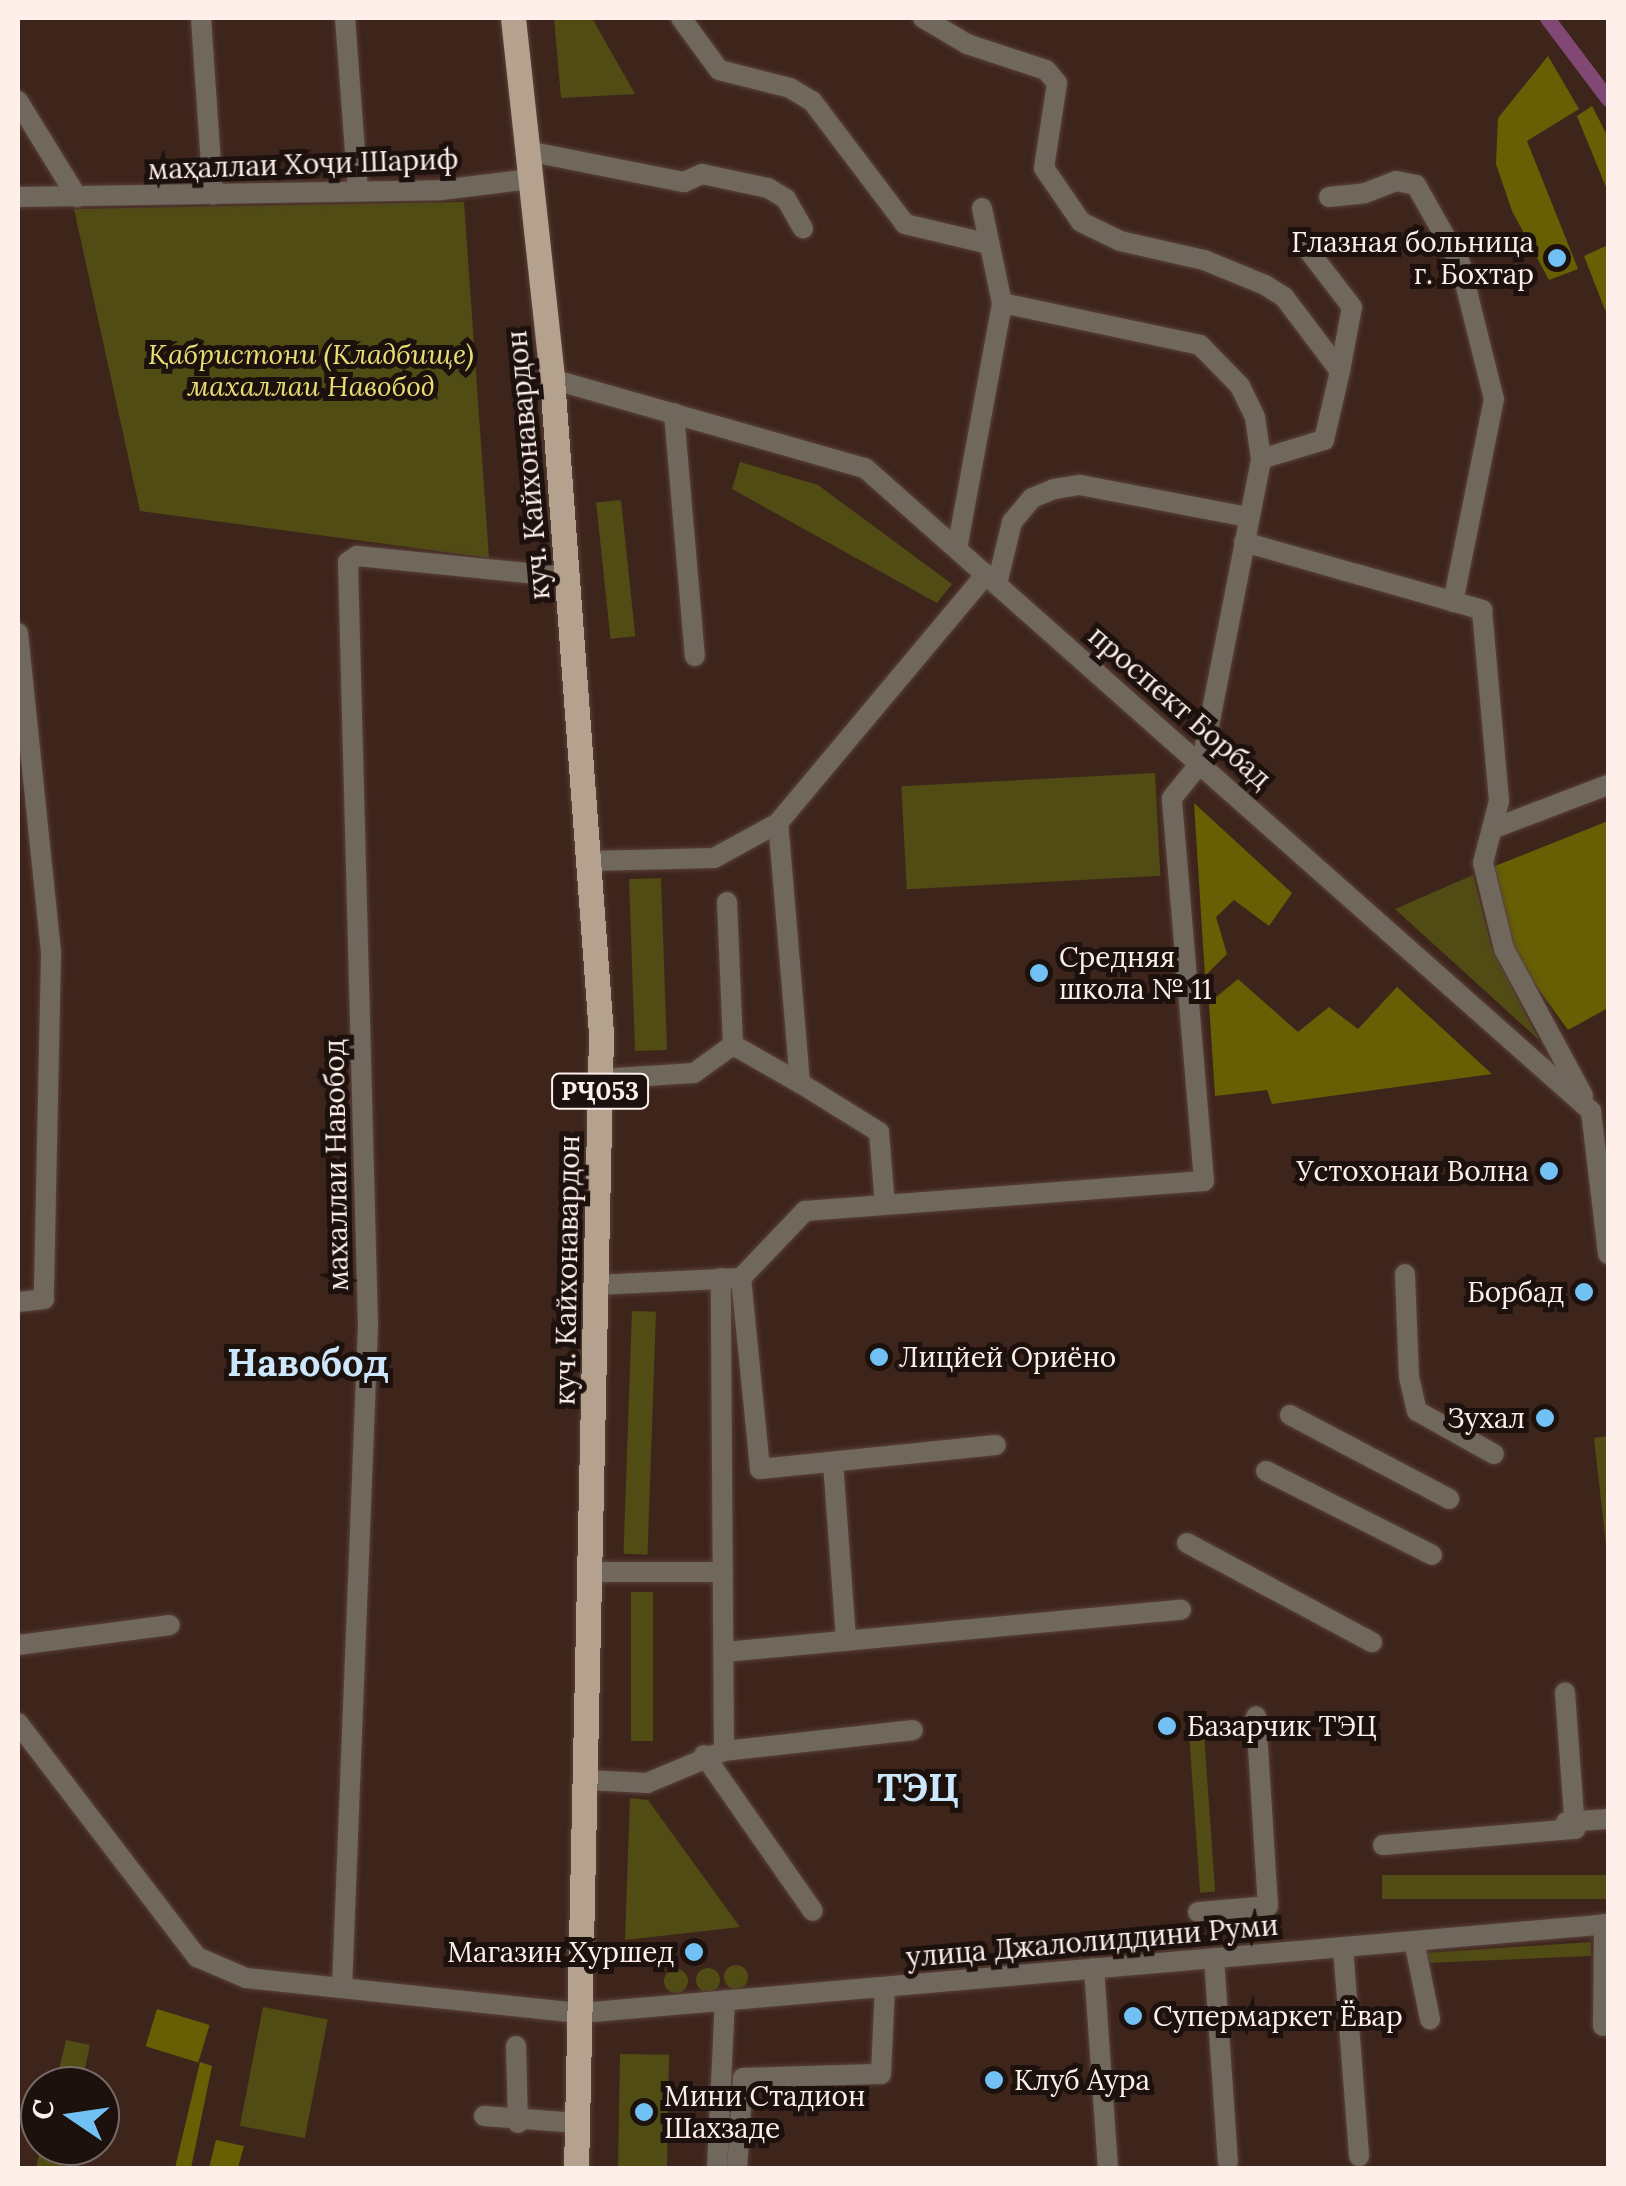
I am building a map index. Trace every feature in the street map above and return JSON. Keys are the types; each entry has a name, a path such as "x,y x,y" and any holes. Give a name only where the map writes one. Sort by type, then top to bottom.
{"main road":[{"name":"куч. Кайхонавардон","path":"513,18 552,379 600,1079 576,2168"}],"street":[{"path":"202,18 213,195"},
{"path":"345,18 358,192"},
{"path":"681,18 718,70 790,88 812,101 904,224 985,243"},
{"path":"923,18 967,44 1046,70 1057,83 1044,168 1081,222 1120,241 1204,260 1265,285 1284,297 1340,371"},
{"path":"18,101 77,196"},
{"path":"528,151 684,182 702,174 768,188 786,199 802,228"},
{"name":"маҳаллаи Хоҷи Шариф","path":"18,196 358,192 530,178"},
{"path":"1329,197 1365,194 1396,180 1416,184 1460,263 1494,399 1453,602"},
{"path":"957,549 1002,303 985,243 982,208"},
{"path":"1261,459 1324,440 1340,371 1352,307 1305,246"},
{"path":"596,1284 731,1278 805,1211 1204,1181 1172,798 1202,761 1261,459 1254,417 1240,386 1200,345 1002,303"},
{"name":"проспект Борбад","path":"552,379 865,468 1202,761 1591,1111"},
{"path":"674,414 695,656"},
{"path":"588,861 714,858 778,823 992,579 1012,522 1032,498 1080,485 1247,518"},
{"path":"1244,542 1482,610 1499,801 1483,863 1504,950 1591,1111 1608,1254"},
{"name":"махаллаи Навобод","path":"342,1988 368,1326 348,562 357,556 567,576"},
{"path":"18,633 51,954 44,1299 18,1302"},
{"path":"1492,829 1608,785"},
{"path":"778,823 800,1083"},
{"path":"726,902 733,1045"},
{"path":"733,1045 880,1132 885,1205"},
{"path":"600,1079 694,1073 733,1045"},
{"path":"1405,1274 1408,1377 1416,1411 1494,1454"},
{"path":"731,1278 760,1469 996,1445"},
{"path":"731,1278 724,1652 714,1753 813,1910"},
{"path":"1290,1415 1449,1499"},
{"path":"833,1462 846,1641"},
{"path":"1266,1471 1432,1555"},
{"path":"1188,1542 1372,1642"},
{"path":"590,1572 723,1572"},
{"path":"724,1652 1181,1610"},
{"path":"18,1645 170,1625"},
{"path":"1565,1692 1576,1822"},
{"path":"1198,1912 1268,1906 1256,1716"},
{"name":"улица Джалолиддини Руми","path":"18,1724 197,1956 246,1978 581,2013 1606,1924"},
{"path":"586,1780 646,1783 714,1753 913,1730"},
{"path":"1385,1840 1608,1819"},
{"path":"1603,2026 1606,1924"},
{"path":"1414,1941 1430,2019"},
{"path":"1342,1947 1360,2156"},
{"path":"1214,1958 1228,2162"},
{"path":"1094,1968 1108,2168"},
{"path":"737,2168 743,2078 882,2074 885,1986"},
{"path":"717,2168 725,2000"},
{"path":"516,2046 518,2124"},
{"path":"484,2116 518,2124 578,2123"}],"green space":[{"path":"554,18 592,18 635,94 561,98"},
{"name":"Қабристони (Кладбище) махаллаи Навобод","path":"464,202 489,558 140,511 74,209"},
{"path":"740,462 818,485 952,584 937,603 732,489"},
{"path":"621,500 635,636 610,639 596,503"},
{"path":"1155,773 1160,876 907,889 901,786"},
{"path":"1473,875 1492,949 1539,1040 1395,909"},
{"path":"661,878 667,1050 635,1051 629,879"},
{"path":"632,1311 656,1312 648,1555 624,1554"},
{"path":"1608,1436 1608,1563 1594,1438"},
{"path":"631,1592 653,1592 653,1741 631,1741"},
{"path":"1204,1733 1215,1892 1200,1893 1189,1734"},
{"path":"630,1798 648,1800 740,1927 625,1940"},
{"path":"1382,1875 1608,1875 1608,1899 1382,1899"},
{"path":"1591,1942 1591,1956 1427,1963 1426,1953"},
{"path":"736,1965 748,1977 736,1989 724,1977"},
{"path":"708,1968 720,1980 708,1992 696,1980"},
{"path":"676,1969 688,1981 676,1993 664,1981"},
{"path":"263,2007 328,2020 305,2138 240,2126"},
{"path":"66,2040 90,2045 85,2066 60,2066"},
{"name":"Мини Стадион Шахзаде","path":"620,2054 669,2055 667,2168 618,2168"}],"shaded area":[{"path":"1548,56 1579,109 1527,141 1578,269 1549,280 1512,211 1496,164 1498,118"},
{"path":"1592,106 1608,137 1608,192 1577,116"},
{"path":"1608,245 1608,308 1605,310 1584,256"},
{"path":"1194,803 1292,893 1269,926 1234,900 1216,917 1227,954 1205,976"},
{"path":"1608,821 1608,1008 1568,1030 1511,951 1490,868"},
{"path":"1238,979 1298,1032 1329,1007 1358,1029 1397,987 1492,1074 1272,1104 1267,1090 1215,1096 1209,1003"},
{"path":"157,2009 210,2025 198,2062 146,2046"},
{"path":"200,2062 212,2066 191,2168 175,2168"},
{"path":"216,2140 244,2146 238,2168 209,2168"}],"waterway":[{"path":"1547,18 1608,99"}],"place":[{"name":"Глазная больница г. Бохтар","path":"1557,258"},
{"name":"Средняя школа № 11","path":"1039,973"},
{"name":"Устохонаи Волна","path":"1549,1171"},
{"name":"Борбад","path":"1584,1292"},
{"name":"Лицйей Ориёно","path":"879,1357"},
{"name":"Зухал","path":"1545,1418"},
{"name":"Базарчик ТЭЦ","path":"1167,1726"},
{"name":"Магазин Хуршед","path":"694,1952"},
{"name":"Супермаркет Ёвар","path":"1133,2016"},
{"name":"Клуб Аура","path":"994,2080"},
{"name":"Мини Стадион Шахзаде","path":"644,2112"}],"district":[{"name":"Навобод","path":"308,1363"},
{"name":"ТЭЦ","path":"918,1788"}]}
